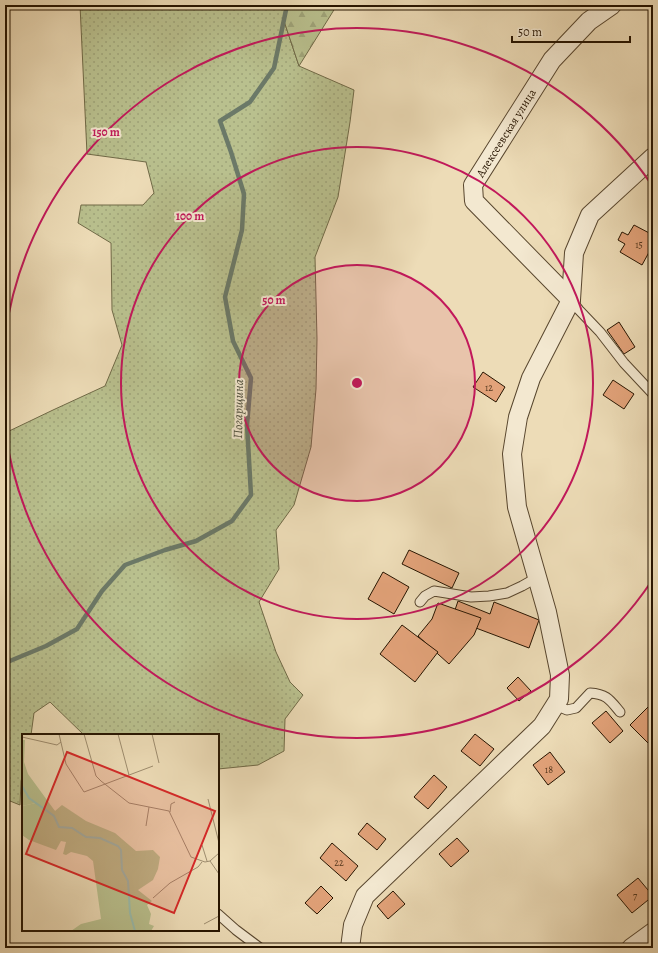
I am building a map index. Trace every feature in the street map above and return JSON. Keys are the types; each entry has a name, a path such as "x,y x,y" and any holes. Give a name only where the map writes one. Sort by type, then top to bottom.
{"street":[{"name":"Алексеевская улица","path":"571,300 474,201 473,185 552,60 589,21 612,5"},
{"path":"350,948 353,925 365,896 542,726 559,699 560,675 547,612 517,507 512,454 518,417 531,378 571,300 574,253 590,215 653,157"},
{"path":"631,948 653,932"}],"lane":[{"path":"571,300 600,332 624,363 653,394"},
{"path":"420,602 434,591 471,597 507,593 538,577"},
{"path":"555,705 567,710 576,708 590,693 600,693 609,699 620,712"},
{"path":"219,915 260,948"}],"green space":[{"path":"80,5 287,5 284,21 299,66 354,90 338,197 315,257 317,339 316,389 311,447 294,505 276,530 279,569 259,602 276,652 290,682 303,695 285,719 284,751 258,765 219,769 219,734 83,734 50,702 34,713 31,734 22,734 22,777 20,805 5,799 5,433 105,386 122,345 112,310 111,243 78,223 81,205 143,205 154,193 146,162 87,154"},
{"path":"287,5 337,5 299,66 284,21"}],"building":[{"path":"634,225 653,235 653,245 642,265 620,252 625,244 618,240 622,232 628,235"},
{"path":"619,322 635,347 624,354 607,330"},
{"path":"483,372 505,387 496,402 473,387"},
{"path":"613,380 634,394 624,409 603,395"},
{"path":"409,550 459,573 452,588 402,564"},
{"path":"383,572 409,587 394,614 368,599"},
{"path":"458,601 490,614 494,602 539,620 529,648 452,619"},
{"path":"438,603 481,618 474,635 449,664 418,636 432,619"},
{"path":"402,625 438,652 415,682 380,654"},
{"path":"518,677 531,691 519,701 507,688"},
{"path":"648,707 653,713 653,743 651,746 630,725"},
{"path":"606,711 623,731 610,743 592,723"},
{"path":"475,734 494,749 480,766 461,751"},
{"path":"550,752 565,772 548,785 533,765"},
{"path":"434,775 447,787 428,809 414,797"},
{"path":"367,823 386,839 377,850 358,834"},
{"path":"457,838 469,851 451,867 439,854"},
{"path":"332,843 358,866 346,881 320,858"},
{"path":"638,878 653,896 632,913 617,895"},
{"path":"321,886 333,898 317,914 305,903"},
{"path":"393,891 405,904 388,919 377,906"}],"waterway":[{"name":"Погарщина","path":"5,663 46,646 77,629 102,591 125,565 165,550 196,541 232,521 251,495 247,425 251,378 233,341 225,297 242,230 244,194 220,121 250,102 274,68 287,5"}]}
